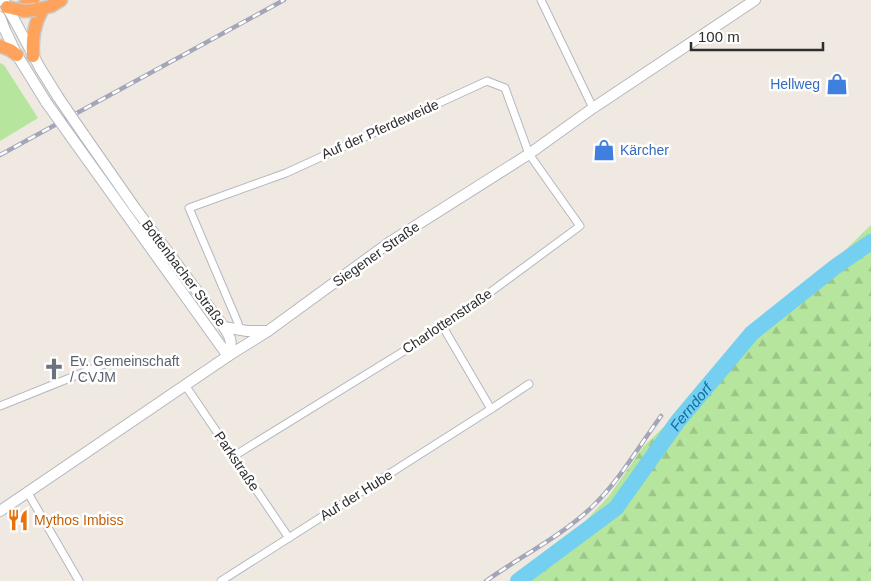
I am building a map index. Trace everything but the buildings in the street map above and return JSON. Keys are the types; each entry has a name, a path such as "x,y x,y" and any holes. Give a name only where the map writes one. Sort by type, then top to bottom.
{"highway":[{"path":"7,16 61,0"},
{"path":"33,56 32,37 37,6"},
{"path":"0,46 17,55"}],"main road":[{"name":"Siegener Straße","path":"0,511 228,356 268,331 390,242 529,154 593,108 755,0"},
{"name":"Bottenbacher Straße","path":"7,16 17,55 46,102 228,356"},
{"name":"Bottenbacher Straße","path":"7,16 84,135 135,208 224,327 231,338 232,346 228,356"},
{"path":"224,327 239,330 268,331"}],"street":[{"path":"541,0 593,108"},
{"name":"Auf der Pferdeweide","path":"239,330 238,322 189,208 286,172 487,81 505,88 529,154"},
{"name":"Charlottenstraße","path":"234,456 443,327 580,226 529,154"},
{"path":"443,327 491,409"},
{"path":"0,406 112,361"},
{"name":"Auf der Hube","path":"221,581 529,384"},
{"name":"Parkstraße","path":"186,385 288,538"},
{"path":"28,493 79,581"}],"green space":[{"path":"0,63 4,65 38,118 0,141"},
{"path":"871,225 871,581 509,581 576,531 609,496 644,446"}],"waterway":[{"name":"Ferndorf","path":"518,581 616,508 678,421 752,333 835,267 871,242"}],"railway":[{"path":"0,155 284,0"},
{"path":"486,581 568,527 593,506 621,474 661,416"}],"place":[{"name":"Hellweg","path":"837,84"},
{"name":"Kärcher","path":"604,150"},
{"name":"Ev. Gemeinschaft / CVJM","path":"54,369"},
{"name":"Mythos Imbiss","path":"18,520"}]}
